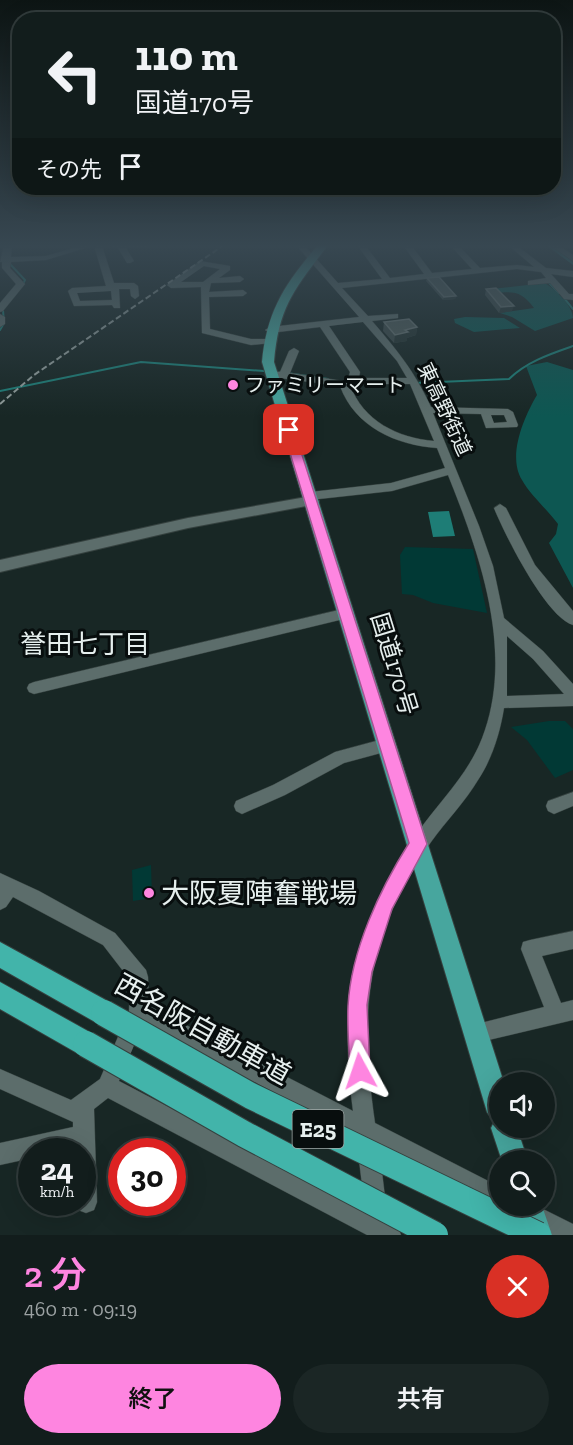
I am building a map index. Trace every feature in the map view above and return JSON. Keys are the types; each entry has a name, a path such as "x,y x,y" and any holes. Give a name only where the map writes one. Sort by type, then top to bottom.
{"highway":[{"name":"国道170号","path":"281,303 270,336 268,362 278,374 311,498 489,1076"},
{"name":"西名阪自動車道","path":"0,954 251,1096 530,1219"},
{"name":"E25","path":"0,995 244,1134 435,1235"}],"street":[{"path":"76,303 117,303"},
{"path":"205,303 205,331 251,342 324,326 394,316"},
{"name":"東高野街道","path":"351,303 401,360 415,383 427,410 480,546 500,621 502,662 498,702 491,733 476,771 418,844 394,883 383,908 362,972 357,1035 367,1131 382,1233"},
{"path":"0,317 0,324"},
{"path":"324,326 355,372 348,382 351,405 388,432 417,443 441,445"},
{"path":"294,351 278,374 348,382 415,383"},
{"path":"427,410 466,409 485,412"},
{"path":"0,566 188,523 311,498 392,487 452,470"},
{"path":"500,508 515,546 533,576 573,620"},
{"path":"34,688 347,613"},
{"path":"500,621 538,655 573,694"},
{"path":"498,702 573,700"},
{"path":"242,806 279,790 341,757 387,746"},
{"path":"554,806 573,799"},
{"path":"0,1079 73,1112 107,1086 139,1011 140,976 109,939 33,897 3,890"},
{"path":"476,1033 564,1012 530,949 573,940"},
{"path":"139,1011 489,1193"},
{"path":"107,1086 382,1233"},
{"path":"83,1104 84,1138"},
{"path":"0,1154 84,1135"},
{"path":"530,1219 570,1235"}],"shaded area":[{"path":"529,303 567,303 573,318 535,331 512,317 500,313 534,308"},
{"path":"504,318 520,328 474,332 455,323 454,319"},
{"path":"547,362 573,370 573,588 549,543 556,534 558,524 522,480 516,460 519,437 537,395 526,366"},
{"path":"449,511 455,536 433,537 428,512"},
{"path":"405,547 473,549 487,613 433,603 413,595 402,594 400,555"},
{"path":"565,721 573,729 573,770 555,778 527,740 511,727"},
{"path":"151,865 152,898 133,901 132,870"}],"building":[{"path":"497,303 511,303 514,306 501,307"},
{"path":"409,319 417,327 395,335 384,322"}],"waterway":[{"path":"568,303 573,309"},
{"path":"0,330 4,323 3,310"},
{"path":"415,383 509,379 531,363 573,346"},
{"path":"0,391 141,362 264,371"},
{"path":"280,372 328,379"}],"railway":[{"path":"0,404 34,375 140,303"}],"place":[{"name":"ファミリーマート","path":"233,385"},
{"name":"大阪夏陣奮戦場","path":"149,893"}],"district":[{"name":"誉田七丁目","path":"85,644"}],"route":[{"path":"289,430 418,844 394,883 383,908 362,972 357,1035 360,1071"}]}
